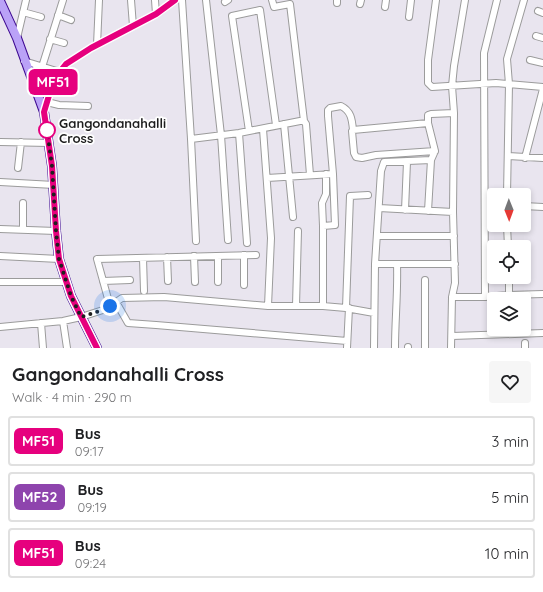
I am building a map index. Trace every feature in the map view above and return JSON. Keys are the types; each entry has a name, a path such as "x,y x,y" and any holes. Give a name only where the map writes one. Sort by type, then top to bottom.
{"main road":[{"path":"0,1 17,38 24,61 44,112 54,184 59,259 71,296 96,348"}],"street":[{"path":"17,38 26,0"},
{"path":"42,67 63,0"},
{"path":"97,45 99,0"},
{"path":"131,0 133,26"},
{"path":"155,0 156,14"},
{"path":"44,112 54,79 66,64 97,45 156,14 175,0"},
{"path":"182,0 196,242"},
{"path":"206,0 221,136 228,240"},
{"path":"384,7 386,0"},
{"path":"410,17 412,0"},
{"path":"436,0 428,60 428,83 432,87 509,84 543,88 525,158"},
{"path":"451,348 452,296 455,283 453,212 454,113 452,86 465,0"},
{"path":"452,296 485,298 484,53 497,0"},
{"path":"507,188 508,59 524,0"},
{"path":"249,131 232,16 260,10 273,3 290,4 304,121 306,124 310,175"},
{"path":"260,10 276,126"},
{"path":"23,12 41,17"},
{"path":"58,15 71,20"},
{"path":"536,36 543,38"},
{"path":"50,39 64,43"},
{"path":"530,60 543,63"},
{"path":"24,61 60,72"},
{"path":"47,102 59,105 88,106"},
{"path":"324,226 335,225 333,174 328,116 328,110 330,108 341,106 348,111 352,118 354,130 352,131 354,153 356,157 362,158 376,155 435,151"},
{"path":"428,211 431,160 435,151 428,123 428,116 431,114 454,113"},
{"path":"191,139 221,136 304,121"},
{"path":"354,130 428,123"},
{"path":"284,124 293,217"},
{"path":"263,129 271,238 268,306"},
{"path":"239,133 247,243"},
{"path":"0,142 49,143"},
{"path":"18,168 21,142"},
{"path":"508,156 543,158"},
{"path":"374,348 375,264 381,171 384,162 431,160"},
{"path":"405,210 407,162"},
{"path":"323,306 324,226 322,203 326,194 326,174"},
{"path":"267,178 333,174"},
{"path":"0,182 54,184"},
{"path":"116,302 128,323 156,324 347,345 350,196 368,195"},
{"path":"23,203 23,229"},
{"path":"531,206 543,207"},
{"path":"379,208 453,212"},
{"path":"0,229 56,231"},
{"path":"296,306 298,231"},
{"path":"377,236 454,236"},
{"path":"244,255 244,285"},
{"path":"110,306 97,259 256,255"},
{"path":"0,256 59,259"},
{"path":"194,256 194,282"},
{"path":"218,256 218,282"},
{"path":"167,257 168,281"},
{"path":"143,258 144,292"},
{"path":"375,264 455,264"},
{"path":"396,348 395,324 398,289 397,264"},
{"path":"103,281 130,280"},
{"path":"425,280 425,348"},
{"path":"0,282 66,282"},
{"path":"531,294 543,294"},
{"path":"0,327 63,321 81,317 106,309 122,298 164,297 268,306 323,306 348,308 374,313"},
{"path":"63,321 68,348"},
{"path":"41,323 43,348"},
{"path":"452,336 543,333"}],"bus line":[{"name":"MF51","path":"97,348 71,296 59,259 54,184 44,112 54,79 66,64 91,48 156,14 175,0"}],"place":[{"name":"Gangondanahalli Cross","path":"47,130"}],"route":[{"path":"47,130 54,184 59,259 71,296 81,317 106,309 110,306"}]}
